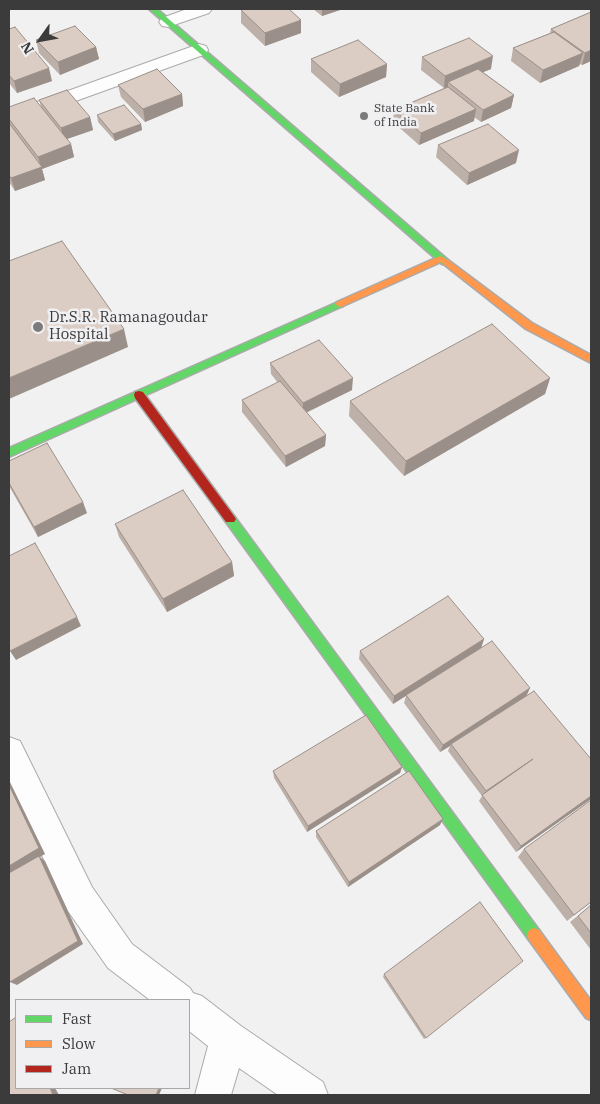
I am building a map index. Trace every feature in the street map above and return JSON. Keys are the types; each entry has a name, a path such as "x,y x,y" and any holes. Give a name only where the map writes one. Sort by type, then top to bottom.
{"street":[{"path":"153,9 440,259 529,326 591,359"},
{"path":"168,22 204,9"},
{"path":"9,119 199,50"},
{"path":"9,453 440,259"},
{"path":"140,395 591,1013"},
{"path":"9,752 80,900 120,956 177,999"},
{"path":"190,1010 228,1039 310,1095"},
{"path":"213,1095 228,1039"}],"building":[{"path":"289,9 301,20 265,33 241,10"},
{"path":"591,12 591,50 585,53 551,29"},
{"path":"75,26 96,47 58,62 36,40"},
{"path":"15,27 49,68 14,81 9,75 9,29"},
{"path":"554,32 583,53 543,70 513,48"},
{"path":"469,38 493,56 445,76 422,57"},
{"path":"358,40 387,64 340,84 311,59"},
{"path":"157,69 182,94 143,109 118,85"},
{"path":"478,69 514,95 483,110 448,82"},
{"path":"448,87 476,109 421,133 394,110"},
{"path":"67,90 90,117 61,128 39,100"},
{"path":"34,98 71,144 38,157 9,119 9,107"},
{"path":"124,105 141,124 113,134 97,115"},
{"path":"9,123 42,167 11,178 9,175"},
{"path":"488,124 519,150 469,173 438,145"},
{"path":"62,241 124,329 9,378 9,261"},
{"path":"492,324 550,378 406,461 350,401"},
{"path":"319,340 353,378 303,403 270,363"},
{"path":"280,381 326,435 285,456 242,400"},
{"path":"47,443 83,502 34,527 9,483 9,461"},
{"path":"183,490 232,562 163,599 115,524"},
{"path":"35,543 77,617 10,651 9,556"},
{"path":"448,596 484,639 394,696 360,651"},
{"path":"492,641 530,688 443,745 406,695"},
{"path":"534,691 591,759 591,796 521,846 482,795 533,759 486,791 451,744"},
{"path":"366,715 402,767 308,826 273,771"},
{"path":"409,771 443,819 349,882 316,831"},
{"path":"9,785 39,848 9,866"},
{"path":"591,800 591,902 574,915 524,849"},
{"path":"39,856 78,941 10,982 9,873"},
{"path":"480,902 523,961 426,1038 384,974"},
{"path":"591,905 591,933 578,916"},
{"path":"15,1018 15,1089 50,1089 53,1095 9,1095 9,1022"},
{"path":"113,1089 159,1089 156,1095 128,1095"}],"traffic: fast":[{"path":"153,9 445,262"},
{"path":"9,453 340,304"},
{"path":"230,519 534,935"}],"traffic: slow":[{"path":"340,304 440,259"},
{"path":"445,262 529,326 591,359"},
{"path":"534,935 591,1013"}],"traffic: jam":[{"path":"139,395 230,519"}],"place":[{"name":"State Bank of India","path":"364,116"},
{"name":"Dr.S.R. Ramanagoudar Hospital","path":"38,327"}]}
